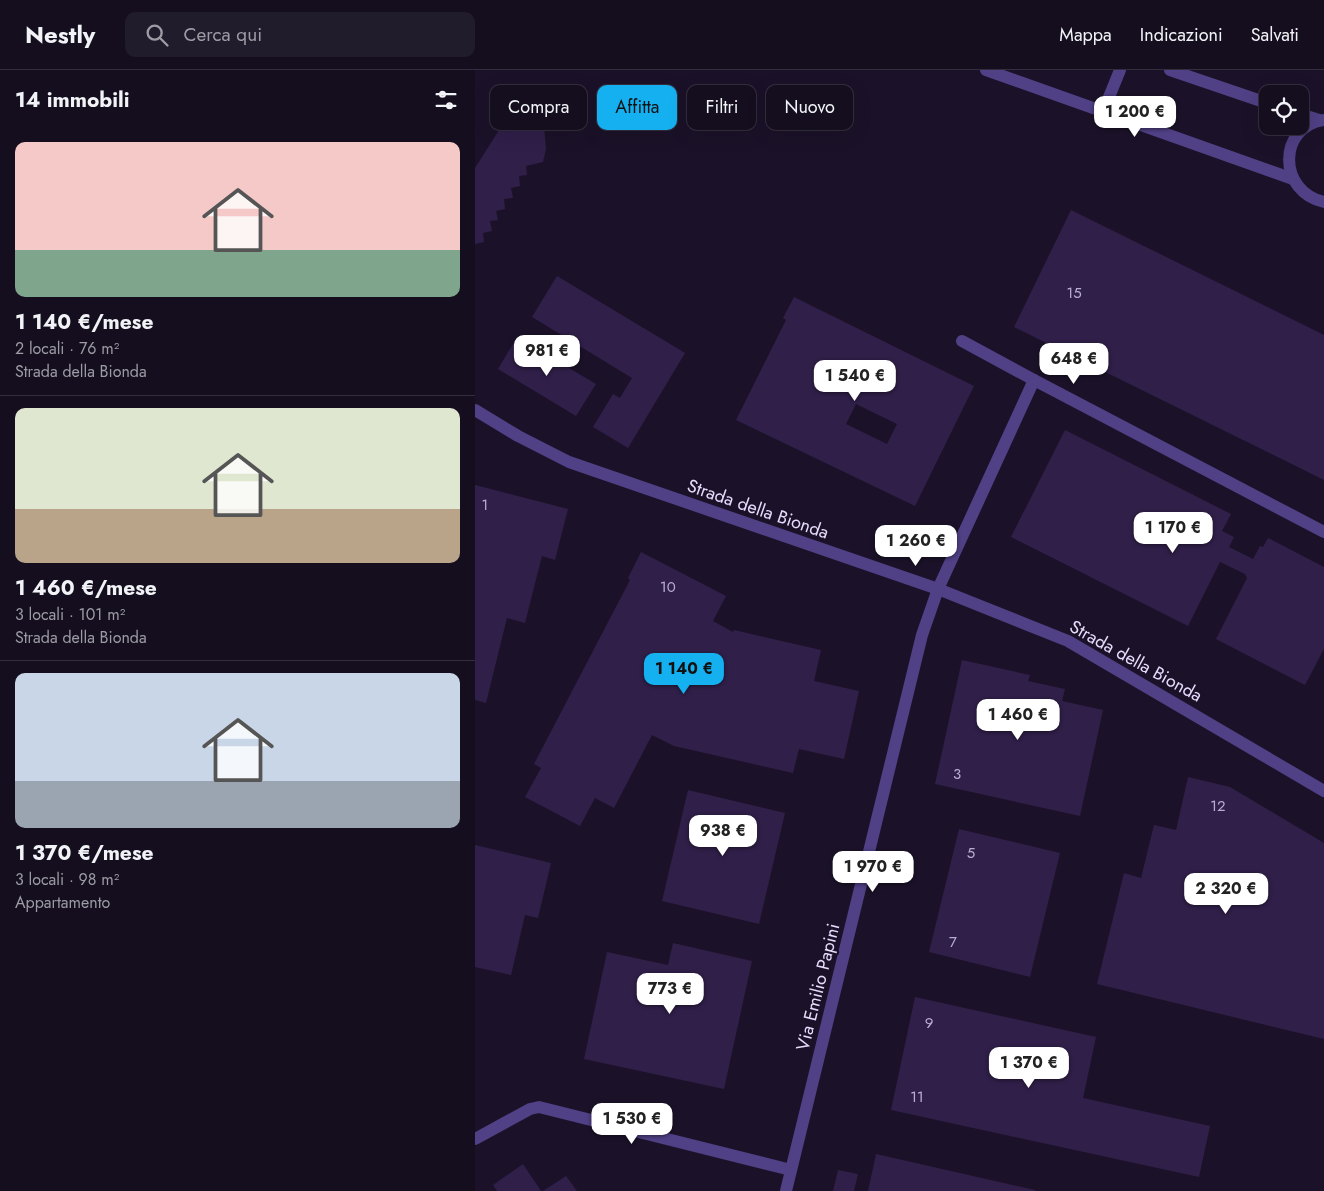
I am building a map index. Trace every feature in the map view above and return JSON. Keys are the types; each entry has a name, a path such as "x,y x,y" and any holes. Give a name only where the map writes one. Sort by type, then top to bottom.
{"street":[{"path":"986,70 1293,179"},
{"path":"1103,112 1119,70"},
{"path":"1170,70 1259,100"},
{"path":"1321,120 1299,133 1292,144 1289,168 1300,190 1310,198 1324,202"},
{"path":"962,341 1324,532"},
{"name":"Via Emilio Papini","path":"786,1191 922,635 938,589 1035,380"},
{"name":"Strada della Bionda","path":"475,410 569,462 938,589 1068,641 1324,791"},
{"path":"475,1139 530,1109 539,1107 791,1170"}],"building":[{"path":"499,130 544,130 546,149 543,162 526,166 527,175 519,176 520,186 511,188 513,198 504,199 505,209 496,211 498,220 490,221 492,231 483,233 484,242 475,244 475,168"},
{"path":"1071,210 1324,335 1324,480 1014,327"},
{"path":"557,276 685,353 628,448 593,427 613,394 620,398 632,378 532,317"},
{"path":"794,297 974,386 915,506 736,420 786,320 783,318","holes":["856,404 897,424 887,444 846,424"]},
{"path":"517,337 596,384 576,416 498,369"},
{"path":"1065,430 1231,514 1222,531 1234,537 1229,547 1253,559 1260,546 1263,547 1268,538 1324,567 1324,649 1305,685 1216,639 1247,578 1245,574 1220,562 1188,626 1011,537"},
{"path":"475,485 568,509 555,560 542,556 525,623 507,618 486,703 475,700"},
{"path":"641,552 726,596 713,621 733,632 734,630 821,650 814,681 859,691 844,759 799,749 793,773 674,746 652,735 614,808 595,798 580,826 525,797 541,768 534,764 630,580 628,578"},
{"path":"962,660 1030,675 1028,681 1065,689 1062,701 1103,710 1080,816 935,784"},
{"path":"1188,777 1230,787 1324,843 1324,1039 1097,984 1124,873 1141,878 1154,825 1176,830"},
{"path":"688,790 785,813 759,924 662,901"},
{"path":"959,829 1060,853 1030,977 929,952"},
{"path":"475,845 551,863 538,918 525,915 511,975 475,967"},
{"path":"673,943 752,961 724,1089 584,1059 607,952 668,965"},
{"path":"915,997 1096,1037 1083,1098 1210,1126 1199,1177 891,1110"},
{"path":"876,1154 1035,1190 1035,1191 868,1191"},
{"path":"523,1164 541,1191 497,1191 493,1185"},
{"path":"838,1170 858,1174 854,1191 833,1191"},
{"path":"566,1176 577,1191 543,1191"}]}
